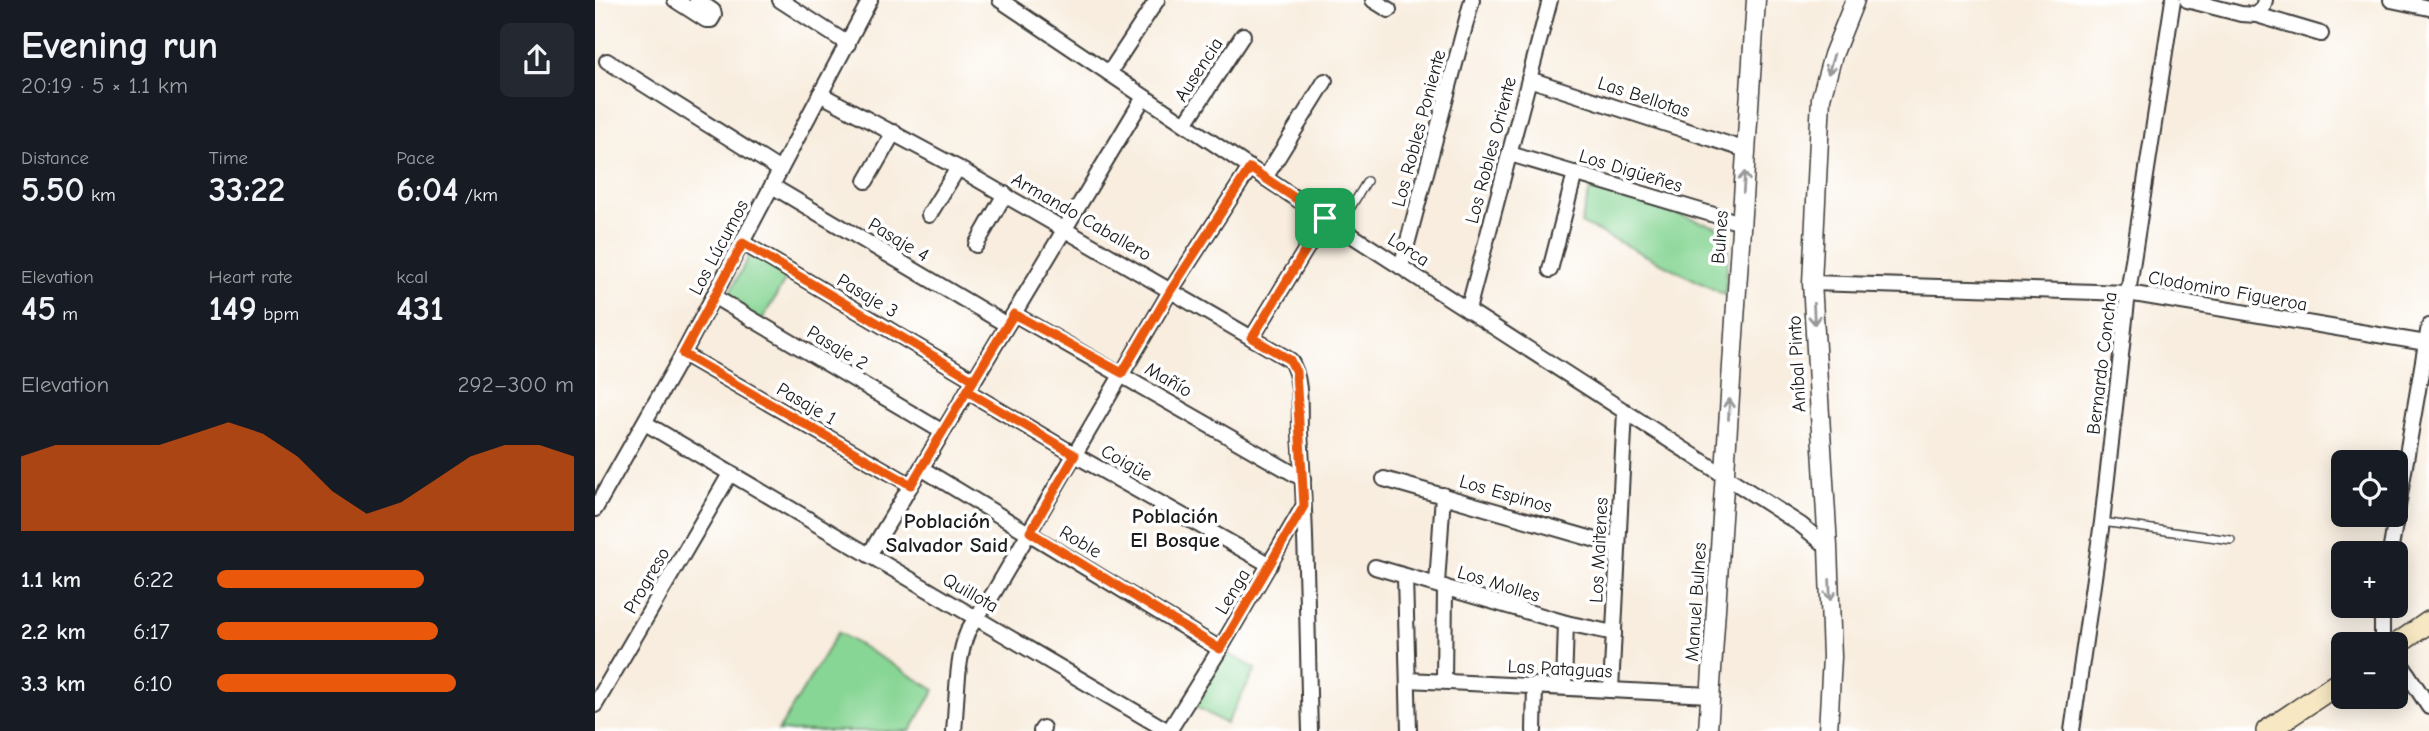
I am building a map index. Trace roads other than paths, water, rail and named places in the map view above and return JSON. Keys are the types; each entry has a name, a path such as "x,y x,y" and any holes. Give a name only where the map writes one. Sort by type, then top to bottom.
{"main road":[{"path":"2408,637 2429,622"},
{"path":"2267,731 2331,688"}],"street":[{"path":"678,1 706,20 711,20 713,10 697,0"},
{"path":"780,0 848,44"},
{"name":"Los Lúcumos","path":"595,509 743,243 870,0"},
{"name":"Lorca","path":"1000,0 1325,218 1801,525 1828,547"},
{"path":"1109,73 1157,0"},
{"path":"1373,0 1389,10"},
{"name":"Los Robles Poniente","path":"1401,267 1472,0"},
{"name":"Los Robles Oriente","path":"1468,310 1550,0"},
{"name":"Bulnes","path":"1725,477 1756,0"},
{"name":"Aníbal Pinto","path":"1829,731 1832,657 1828,547 1812,283 1821,98 1833,55 1855,0"},
{"name":"Bernardo Concha","path":"2072,731 2102,522 2128,293 2173,0"},
{"path":"2187,0 2241,14 2257,15 2321,34"},
{"path":"2257,15 2265,0"},
{"path":"2394,0 2429,8"},
{"name":"Ausencia","path":"1185,124 1243,35"},
{"path":"607,61 780,170"},
{"name":"Las Bellotas","path":"1529,79 1746,150"},
{"path":"1265,178 1325,81"},
{"name":"Armando Caballero","path":"820,94 958,167 1290,360 1297,383 1303,479 1310,731"},
{"path":"869,555 1144,97"},
{"path":"866,181 894,132"},
{"name":"Los Digüeñes","path":"1510,154 1741,223"},
{"path":"929,215 958,167"},
{"path":"954,731 964,642 977,617 1030,532 1171,290 1250,168"},
{"path":"1550,270 1576,173"},
{"name":"Pasaje 4","path":"772,186 1011,319"},
{"path":"976,245 1005,194"},
{"path":"1252,338 1325,218"},
{"name":"Pasaje 3","path":"743,243 971,386"},
{"name":"Clodomiro Figueroa","path":"1812,283 2128,293 2426,343"},
{"name":"Pasaje 2","path":"713,296 943,432"},
{"name":"Mañío","path":"1011,319 1122,373 1303,479"},
{"path":"2393,541 2429,326"},
{"name":"Pasaje 1","path":"683,354 911,485"},
{"name":"Coigüe","path":"971,386 1075,455 1270,565"},
{"name":"Los Maitenes","path":"1611,690 1625,411"},
{"name":"Quillota","path":"645,423 1168,731"},
{"name":"Roble","path":"921,468 1220,649"},
{"name":"Progreso","path":"595,705 730,474"},
{"name":"Manuel Bulnes","path":"1708,731 1725,477"},
{"name":"Los Espinos","path":"1384,479 1617,546"},
{"path":"1443,495 1441,586 1444,681"},
{"name":"Lenga","path":"1168,731 1304,506"},
{"path":"1801,525 1816,523 1826,515"},
{"name":"Los Molles","path":"1375,567 1566,624 1613,633"},
{"path":"1405,576 1409,731"},
{"name":"Los Maitenes","path":"1564,687 1566,624"},
{"path":"2408,675 2429,707"},
{"name":"Las Pataguas","path":"1408,681 1710,695"},
{"path":"1534,731 1535,685"}],"lane":[{"path":"1339,227 1367,181"},
{"path":"2102,522 2231,540"}],"district":[{"name":"Población El Bosque","path":"1175,528"},
{"name":"Población Salvador Said","path":"947,533"}]}
